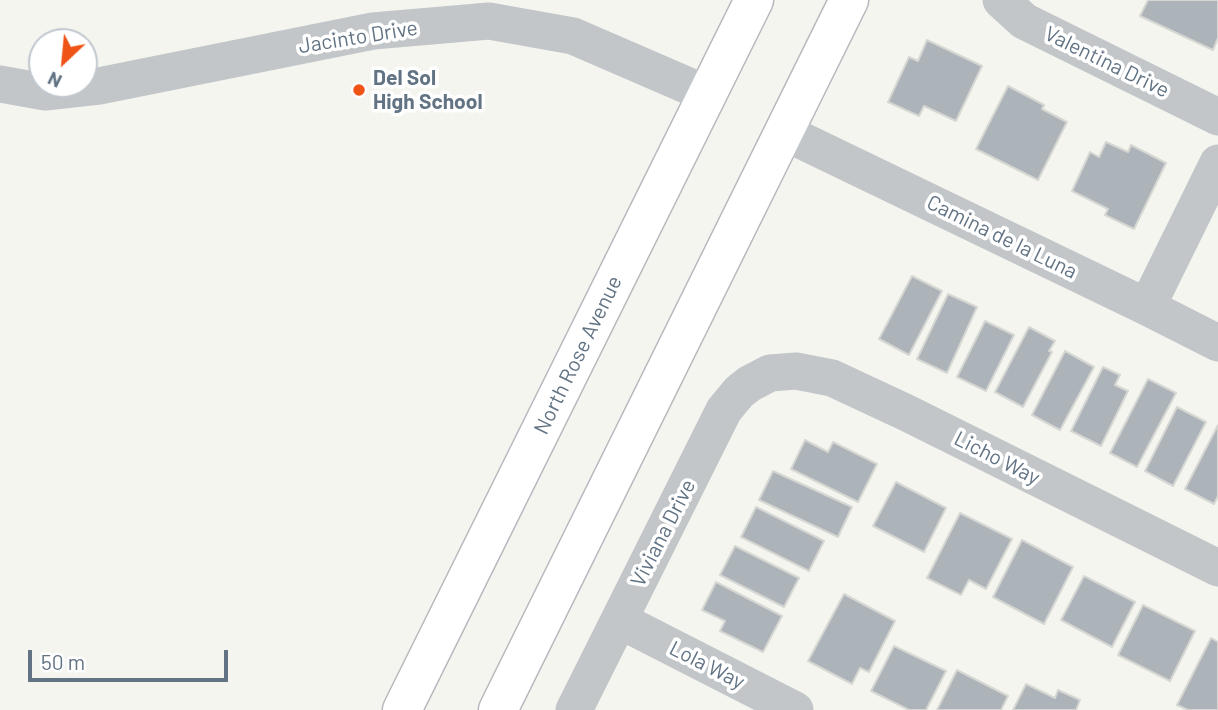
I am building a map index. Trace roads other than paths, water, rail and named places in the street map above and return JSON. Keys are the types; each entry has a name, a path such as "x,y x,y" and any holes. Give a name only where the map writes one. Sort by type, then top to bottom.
{"main road":[{"name":"North Rose Avenue","path":"402,710 754,0"},
{"path":"498,710 849,0"}],"street":[{"name":"Valentina Drive","path":"1001,0 1024,21 1218,117"},
{"name":"Jacinto Drive","path":"0,84 45,92 99,86 373,31 488,21 573,36 707,94"},
{"name":"Camina de la Luna","path":"784,132 1218,343"},
{"path":"1147,307 1218,163"},
{"name":"Licho Way","path":"770,373 796,371 832,378 1218,568"},
{"name":"Viviana Drive","path":"573,710 724,410 739,392 770,373"},
{"name":"Lola Way","path":"619,620 795,710"}],"place":[{"name":"Del Sol High School","path":"359,90"}]}
